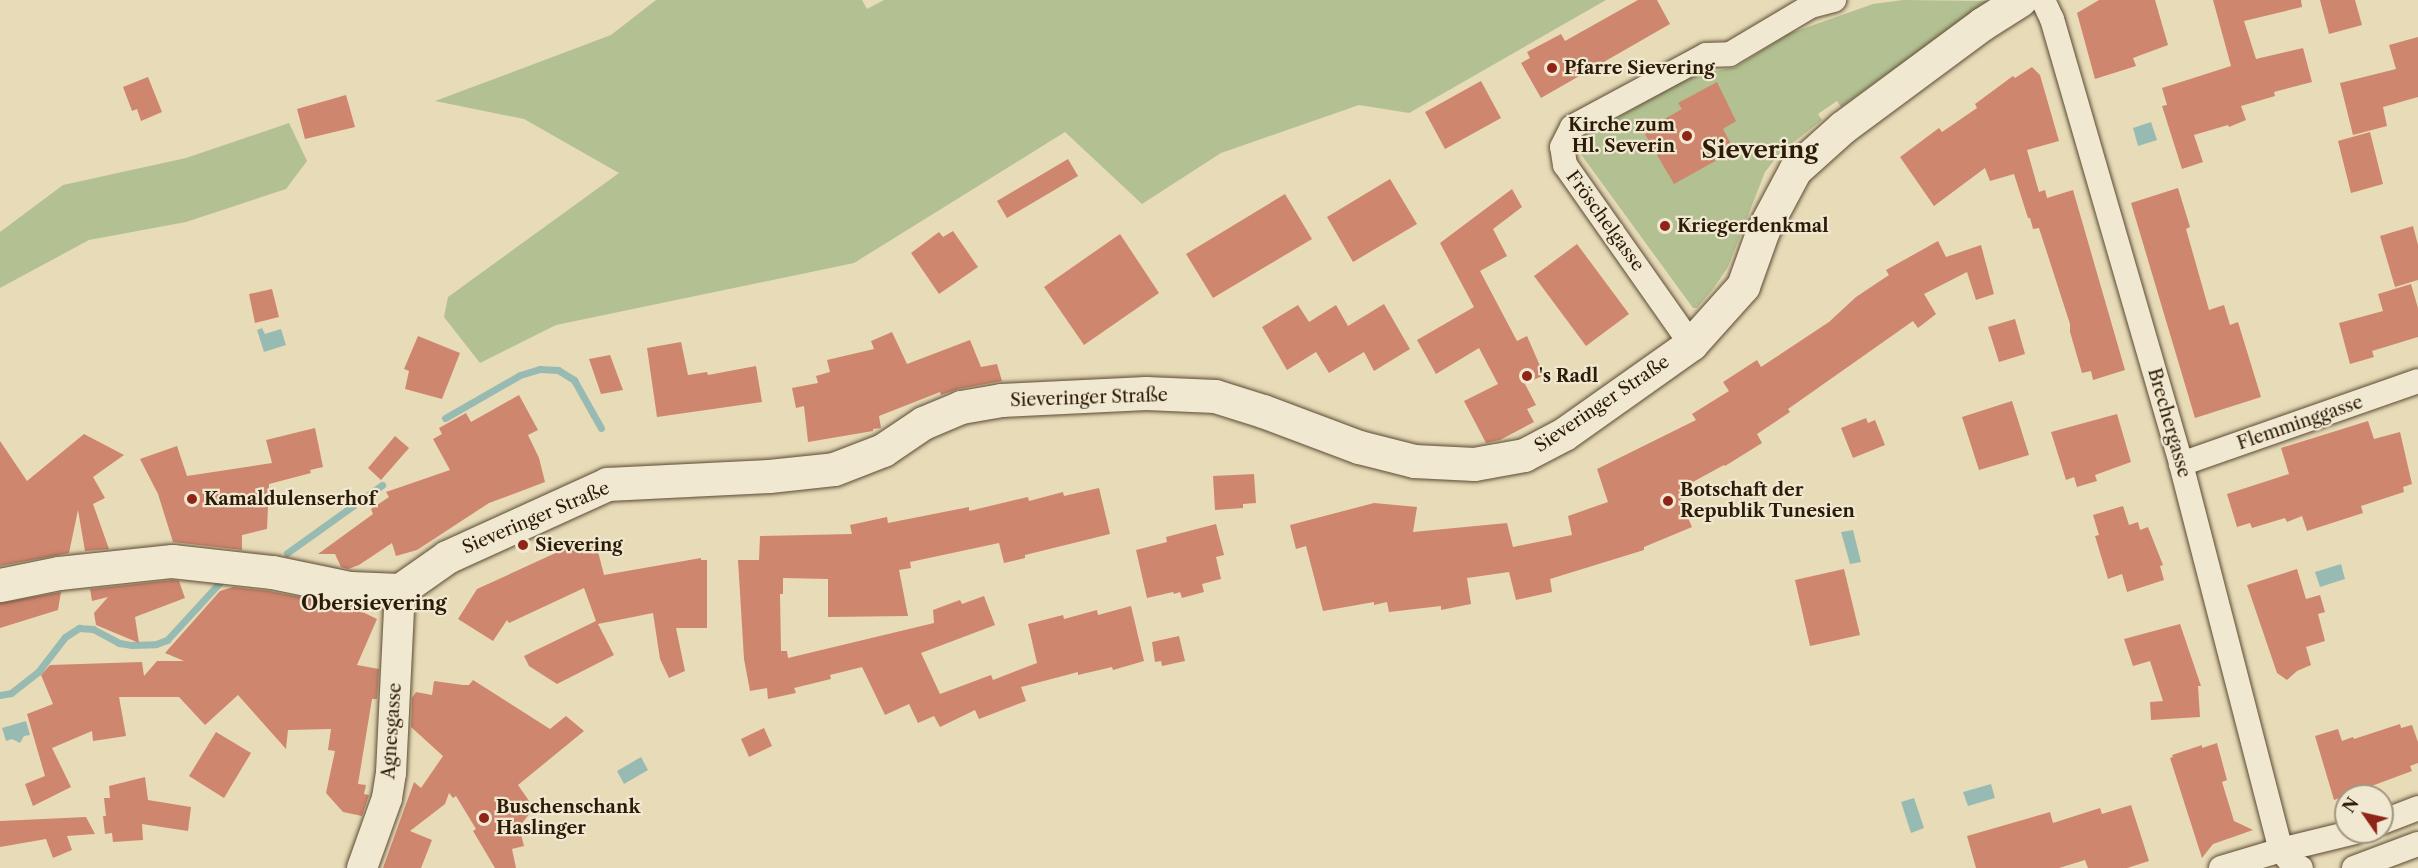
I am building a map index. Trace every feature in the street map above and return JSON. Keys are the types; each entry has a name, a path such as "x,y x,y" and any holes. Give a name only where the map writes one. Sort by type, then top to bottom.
{"main road":[{"name":"Sieveringer Straße","path":"400,590 447,557 607,484 769,476 834,469 883,450 923,423 961,406 1001,400 1146,393 1215,396 1263,411 1359,447 1414,461 1474,464 1524,455 1564,434 1691,344 1743,285 1763,230 1795,170 1843,127 1982,24 2020,0"},
{"path":"0,585 94,568 172,561 272,572 350,588 400,590"}],"street":[{"name":"Fröschelgasse","path":"1691,344 1565,165 1562,147 1572,127 1706,55 1730,54 1811,6 1834,0"},
{"name":"Brechergasse","path":"2043,0 2052,19 2181,464 2281,850"},
{"name":"Flemminggasse","path":"2181,464 2418,381"},
{"name":"Agnesgasse","path":"362,868 387,798 391,772 400,590"},
{"path":"2394,817 2418,808"},
{"path":"2221,868 2334,837"},
{"path":"2354,868 2418,844"},
{"path":"2281,850 2290,863 2301,868"}],"green space":[{"path":"656,0 862,0 867,9 884,0 1606,0 1409,113 1359,105 1221,153 1142,204 1065,132 854,263 556,325 480,363 444,317 448,297 619,173 524,119 435,101 611,35"},
{"path":"1903,0 1988,1 1841,107 1837,101 1818,114 1822,120 1780,153 1765,172 1728,267 1697,308 1693,308 1580,153 1583,137 1679,83 1700,74 1736,67 1788,34 1873,4"},
{"path":"289,123 307,161 286,189 186,222 89,240 0,288 0,232 63,185 186,158"}],"water":[{"path":"2151,122 2157,140 2138,146 2133,128"},
{"path":"262,328 265,334 281,329 286,345 264,352 257,330"},
{"path":"1853,530 1861,562 1850,564 1841,532"},
{"path":"2341,564 2345,579 2320,587 2315,572"},
{"path":"26,721 30,735 24,736 20,743 12,739 6,741 2,728"},
{"path":"641,757 648,770 624,784 617,771"},
{"path":"1991,784 1995,798 1968,806 1963,792"},
{"path":"1914,798 1924,828 1911,833 1901,802"}],"building":[{"path":"1638,0 1657,0 1670,24 1541,98 1521,63 1530,58 1527,52 1561,34 1565,41"},
{"path":"2099,0 2155,0 2168,45 2133,58 2136,66 2095,79 2077,13"},
{"path":"2213,0 2301,0 2302,7 2244,21 2256,59 2303,48 2312,82 2274,92 2275,96 2241,106 2246,120 2229,127 2228,125 2194,135 2203,162 2182,169 2162,106 2167,105 2162,88 2231,66"},
{"path":"2320,0 2355,0 2362,25 2329,34"},
{"path":"2418,37 2418,97 2383,107 2387,126 2353,135 2340,83 2396,69 2389,45"},
{"path":"2032,67 2040,75 2059,141 2027,150 2039,192 2045,190 2047,198 2073,190 2125,370 2093,380 2091,371 2082,373 2070,332 2070,324 2039,228 2033,229 2014,174 1990,181 1985,168 1934,206 1900,157 1939,128 1942,132 1977,108 1975,104 2013,76 2015,78"},
{"path":"148,77 162,112 141,121 137,109 132,111 123,87"},
{"path":"1481,81 1501,118 1445,149 1425,112"},
{"name":"Kirche zum Hl. Severin","path":"1717,82 1736,121 1723,129 1730,142 1728,154 1674,184 1643,131 1682,109 1678,103"},
{"path":"346,95 355,127 305,139 297,109"},
{"path":"2370,132 2383,184 2351,193 2338,141"},
{"path":"1068,159 1078,176 1007,218 997,201"},
{"path":"1390,179 1417,224 1353,262 1327,217"},
{"path":"2178,188 2190,227 2186,229 2209,310 2224,305 2230,325 2238,322 2261,397 2195,418 2131,203"},
{"path":"1512,189 1522,207 1493,229 1507,256 1480,271 1517,341 1527,336 1544,375 1525,384 1536,405 1527,409 1534,422 1500,440 1486,443 1464,401 1498,384 1479,348 1436,374 1417,340 1474,307 1440,243"},
{"path":"1285,194 1312,239 1213,298 1186,254"},
{"path":"2413,226 2418,245 2418,280 2395,287 2380,236"},
{"path":"953,231 978,267 939,294 911,253 939,232 943,237"},
{"path":"1120,234 1159,293 1084,345 1044,287"},
{"path":"1938,241 1946,257 1981,245 1994,294 1976,300 1967,272 1924,294 1936,314 1918,328 1913,321 1788,409 1790,412 1757,434 1762,443 1725,466 1678,490 1683,498 1680,499 1692,527 1644,547 1644,550 1550,579 1552,592 1516,600 1509,572 1467,578 1471,604 1441,610 1441,606 1389,612 1387,602 1374,605 1374,602 1323,611 1306,546 1296,549 1290,525 1374,503 1417,507 1413,532 1507,523 1513,547 1572,535 1568,516 1608,502 1597,469 1696,420 1692,414 1729,391 1723,382 1757,360 1761,367 1829,322 1856,297 1889,275 1886,270"},
{"path":"1577,244 1629,314 1586,346 1534,276"},
{"path":"2411,284 2418,308 2418,337 2372,351 2374,357 2350,364 2339,323 2383,311 2378,294"},
{"path":"272,289 279,317 255,323 249,294"},
{"path":"1384,304 1410,349 1374,371 1364,352 1329,373 1316,352 1287,370 1262,327 1298,305 1309,322 1336,305 1348,326"},
{"path":"2015,319 2025,354 1999,362 1988,327"},
{"path":"892,332 907,364 970,340 981,367 997,364 1002,381 958,389 941,395 940,392 879,416 881,428 873,429 873,431 808,442 804,406 796,408 792,388 818,383 816,376 830,372 827,360 874,349 871,341"},
{"path":"418,336 460,353 442,399 405,389 409,371 404,369"},
{"path":"681,342 688,375 707,372 708,375 756,366 762,402 657,417 647,348"},
{"path":"610,355 623,390 601,394 589,359"},
{"path":"519,395 538,430 528,435 539,458 545,482 489,503 417,550 396,556 392,543 359,565 348,569 341,567 335,554 318,554 373,514 371,509 389,497 386,492 450,470 433,439 442,434 439,428 466,413 471,422"},
{"path":"2012,401 2029,455 1979,470 1962,417"},
{"path":"2117,414 2131,462 2095,475 2097,481 2077,487 2074,477 2066,480 2051,432"},
{"path":"1866,418 1868,423 1875,420 1885,445 1853,458 1841,428"},
{"path":"2368,421 2374,439 2400,432 2412,484 2403,487 2404,492 2361,506 2363,513 2307,531 2302,516 2287,522 2285,518 2252,528 2250,523 2237,527 2227,494 2289,474 2281,448"},
{"path":"315,428 323,467 310,470 311,473 269,484 267,529 242,535 242,550 173,542 158,494 140,459 177,446 187,476 272,463 266,440"},
{"path":"84,434 124,455 93,477 105,498 93,504 109,549 85,551 78,510 69,553 0,566 0,441 27,481"},
{"path":"395,436 409,448 381,480 368,468"},
{"path":"1254,474 1256,503 1243,504 1243,508 1215,510 1213,476"},
{"path":"1099,488 1110,534 1025,555 1025,558 1004,563 999,543 910,562 911,568 899,570 908,616 828,617 828,579 783,578 783,594 780,594 781,651 787,651 788,658 934,623 933,610 960,600 962,604 984,596 995,625 921,653 940,694 991,675 993,680 1037,663 1028,624 1063,615 1064,619 1097,610 1098,615 1131,606 1144,661 1113,670 1112,667 1078,675 1078,672 1021,687 1026,701 979,719 975,710 940,727 934,716 918,723 909,704 885,715 862,667 830,675 831,679 794,688 796,693 768,699 767,688 750,691 744,659 738,560 759,560 760,536 852,534 850,525 887,517 888,523 969,507 969,511 1028,497 1029,501 1063,492 1064,496"},
{"path":"2123,506 2129,525 2138,522 2140,530 2148,527 2163,565 2160,566 2164,580 2127,592 2122,574 2108,579 2095,536 2099,535 2093,515"},
{"path":"1216,524 1224,555 1216,557 1221,579 1202,584 1204,592 1182,598 1180,592 1174,594 1173,592 1147,598 1136,550 1167,542 1166,537"},
{"path":"595,540 604,575 701,558 701,560 707,560 707,628 676,628 685,671 669,678 660,659 653,613 598,624 614,655 557,684 529,666 524,656 596,621 584,588 509,623 507,620 493,641 458,619 477,589 573,545"},
{"path":"1844,569 1860,635 1810,646 1795,580"},
{"path":"2297,569 2306,599 2320,595 2325,612 2318,614 2325,641 2306,647 2311,665 2297,671 2287,680 2277,673 2247,585"},
{"path":"179,581 185,598 135,617 139,643 96,625 94,613 108,597 92,601 90,589"},
{"path":"233,587 269,591 352,607 377,619 357,665 379,669 377,699 372,699 358,784 366,785 364,794 369,795 362,816 343,812 326,793 335,751 328,750 331,729 288,730 286,749 238,695 205,725 179,697 119,697 126,736 93,741 92,731 52,748 71,787 33,806 25,784 45,776 27,714 53,704 41,675 50,665 142,662 144,676 157,661 184,661 165,653 220,591"},
{"path":"61,592 58,610 0,628 0,603"},
{"path":"2180,624 2201,686 2198,686 2200,717 2151,720 2150,702 2163,701 2150,661 2133,666 2124,639"},
{"path":"1179,636 1185,661 1162,666 1161,661 1155,662 1152,642"},
{"path":"473,680 550,729 566,716 584,731 518,785 534,808 519,827 524,846 512,849 516,868 495,868 473,831 476,829 456,796 453,798 449,793 445,804 410,831 432,840 421,868 383,868 414,782 421,788 443,756 411,727 412,698 416,692 432,695 434,681 469,685"},
{"path":"2400,724 2401,728 2412,725 2418,742 2418,763 2410,766 2412,771 2377,784 2334,784 2334,800 2315,736 2338,729 2342,741 2353,737 2354,739"},
{"path":"764,728 772,746 749,757 741,739"},
{"path":"216,732 251,753 224,798 189,776"},
{"path":"2217,743 2227,780 2222,782 2234,821 2253,830 2213,844 2202,858 2170,758 2173,757 2172,755 2202,745 2202,748"},
{"path":"145,777 148,800 191,807 188,831 142,824 143,840 113,842 112,833 105,834 103,816 106,816 104,798 110,798 109,786"},
{"path":"2131,805 2149,861 2127,868 2088,868 2085,860 2059,868 1976,868 1967,836 2050,812 2053,823 2100,808 2102,814"},
{"path":"86,817 95,834 67,836 72,850 53,858 46,839 0,847 0,821"}],"waterway":[{"path":"445,418 520,375 540,369 558,370 574,380 601,428"},
{"path":"287,553 382,485"},
{"path":"0,695 11,693 38,672 65,637 79,628 93,629 119,643 131,645 156,644 167,640 221,581"}],"place":[{"name":"Pfarre Sievering","path":"1552,68"},
{"name":"Kirche zum Hl. Severin","path":"1687,136"},
{"name":"Kriegerdenkmal","path":"1665,226"},
{"name":"'s Radl","path":"1527,376"},
{"name":"Kamaldulenserhof","path":"192,499"},
{"name":"Botschaft der Republik Tunesien","path":"1668,501"},
{"name":"Sievering","path":"523,545"},
{"name":"Buschenschank Haslinger","path":"484,818"}],"district":[{"name":"Sievering","path":"1760,150"},
{"name":"Obersievering","path":"374,603"}]}
